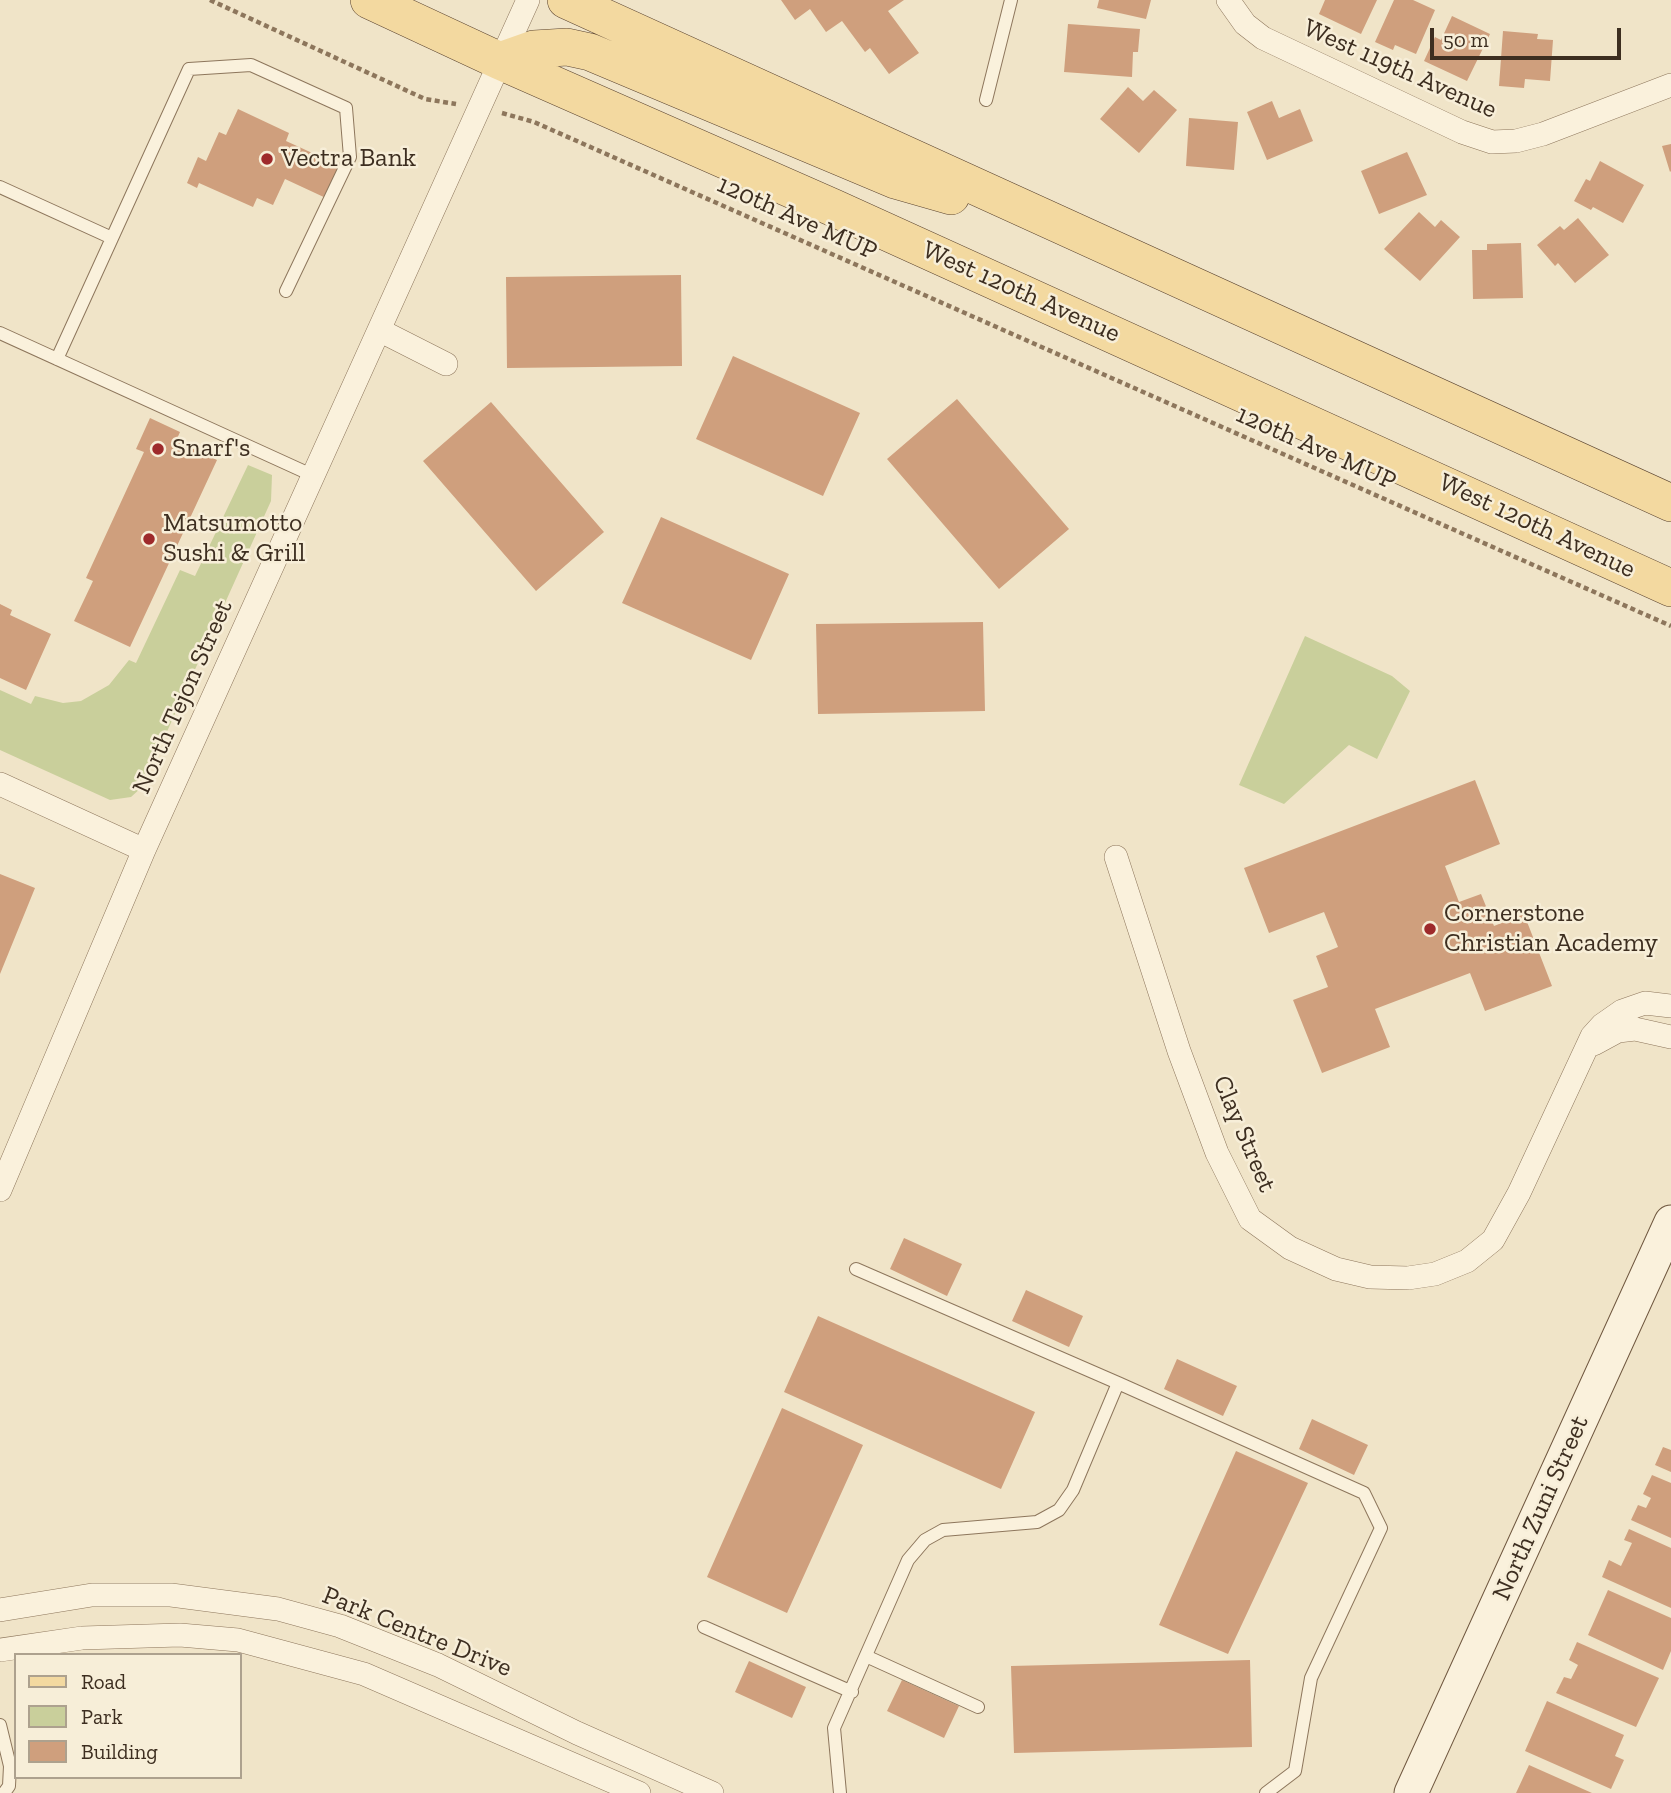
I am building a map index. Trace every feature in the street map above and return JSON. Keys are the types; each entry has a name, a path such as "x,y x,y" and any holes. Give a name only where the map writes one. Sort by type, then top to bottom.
{"main road":[{"name":"West 120th Avenue","path":"369,0 1671,588"},
{"path":"566,0 1671,503"},
{"path":"500,61 534,49 567,47 590,52 895,180 1058,226"}],"street":[{"name":"North Tejon Street","path":"0,1190 144,850 528,0"},
{"name":"West 119th Avenue","path":"1231,6 1245,24 1263,38 1462,132 1492,142 1516,141 1543,134 1671,85"},
{"path":"379,330 446,364"},
{"path":"0,784 144,850"},
{"name":"Clay Street","path":"1116,857 1217,1153 1250,1219 1290,1248 1336,1269 1370,1277 1408,1278 1435,1274 1467,1261 1493,1240 1519,1193 1592,1036 1622,1011 1645,1003 1671,1006"},
{"path":"1583,1052 1600,1039 1618,1031 1635,1029 1671,1037"},
{"name":"North Zuni Street","path":"1411,1793 1671,1222"},
{"name":"Park Centre Drive","path":"0,1610 92,1595 171,1595 278,1609 340,1626 438,1665 577,1733 712,1793"},
{"path":"0,1650 82,1638 180,1635 238,1640 364,1674 639,1793"}],"lane":[{"path":"986,100 1011,0"},
{"path":"57,359 189,69 251,65 346,108 350,157 286,291"},
{"path":"0,187 112,238"},
{"path":"0,333 314,476"},
{"path":"856,1269 1364,1493 1381,1528 1311,1678 1294,1770 1266,1793"},
{"path":"840,1793 834,1728 908,1560 925,1540 943,1530 1037,1522 1059,1510 1073,1490 1118,1383"},
{"path":"704,1627 852,1692"},
{"path":"867,1657 978,1707"},
{"path":"0,1725 10,1766 9,1786 4,1793"}],"path":[{"name":"120th Ave MUP","path":"210,0 425,99 481,107 534,122 1671,626"}],"green space":[{"path":"248,465 272,475 271,501 142,787 131,797 110,800 0,750 0,690 31,704 35,696 63,703 81,701 109,685 129,660 136,663 180,570 195,576"},
{"path":"1305,636 1392,676 1410,691 1377,759 1349,745 1284,804 1239,785"}],"building":[{"path":"781,0 904,0 888,11 919,53 889,74 870,48 865,52 842,21 826,32 810,9 795,20"},
{"path":"1099,0 1151,0 1146,19 1097,8"},
{"path":"1325,0 1377,0 1361,34 1319,14"},
{"path":"1394,0 1413,0 1435,10 1416,54 1395,45 1393,50 1375,42"},
{"path":"1452,16 1490,34 1467,81 1424,61 1435,37 1441,40"},
{"path":"1068,24 1140,29 1138,52 1133,52 1132,77 1064,72"},
{"path":"1503,31 1538,34 1537,39 1553,40 1550,81 1525,79 1524,88 1499,86"},
{"path":"1128,87 1143,101 1154,90 1177,110 1139,153 1100,119"},
{"path":"1272,101 1279,118 1300,109 1313,141 1267,160 1247,112"},
{"name":"Vectra Bank","path":"238,109 289,133 286,141 343,167 328,199 285,179 273,205 257,198 253,207 199,183 197,188 187,183 198,157 206,161 219,132 226,135"},
{"path":"1189,118 1238,122 1234,170 1186,166"},
{"path":"1671,144 1671,171 1670,172 1662,146"},
{"path":"1407,152 1427,195 1379,214 1361,171"},
{"path":"1600,161 1644,185 1623,223 1593,207 1591,210 1574,201 1586,179 1590,181"},
{"path":"1419,212 1435,227 1441,220 1460,237 1420,281 1384,249"},
{"path":"1578,218 1609,255 1575,283 1558,263 1555,266 1537,245 1560,226 1564,230"},
{"path":"1521,243 1523,298 1473,299 1472,250 1487,250 1487,244"},
{"path":"681,275 682,366 507,368 506,277"},
{"path":"733,356 860,413 823,496 696,439"},
{"path":"957,399 1069,529 999,589 887,459"},
{"path":"491,402 604,532 536,591 423,461"},
{"path":"150,418 180,432 176,441 217,460 130,647 74,621 93,581 86,578 144,452 136,449"},
{"path":"661,517 789,574 751,660 622,603"},
{"path":"0,604 12,610 10,615 51,634 26,690 0,678"},
{"path":"983,622 985,711 818,714 816,624"},
{"name":"Cornerstone Christian Academy","path":"1475,780 1500,844 1445,866 1459,902 1481,894 1494,926 1524,914 1552,986 1485,1011 1470,973 1375,1009 1390,1047 1322,1073 1293,1000 1328,987 1316,956 1338,947 1324,912 1269,933 1244,868"},
{"path":"0,874 35,888 0,974"},
{"path":"904,1238 962,1264 947,1296 890,1269"},
{"path":"1026,1290 1083,1316 1069,1347 1012,1321"},
{"path":"818,1316 1035,1412 1001,1489 784,1392"},
{"path":"1177,1359 1237,1386 1223,1416 1164,1389"},
{"path":"782,1408 863,1445 787,1613 707,1577"},
{"path":"1312,1419 1368,1445 1354,1475 1299,1449"},
{"path":"1663,1447 1671,1450 1671,1472 1655,1465"},
{"path":"1236,1451 1308,1483 1228,1654 1159,1625"},
{"path":"1652,1475 1671,1483 1671,1538 1631,1520 1638,1505 1646,1508 1651,1498 1643,1494"},
{"path":"1629,1529 1671,1548 1671,1608 1602,1577 1609,1560 1621,1566 1632,1543 1624,1540"},
{"path":"1608,1590 1671,1618 1671,1651 1663,1670 1588,1635"},
{"path":"1577,1642 1659,1678 1636,1727 1556,1693 1564,1677 1571,1679 1578,1665 1569,1660"},
{"path":"1250,1660 1252,1747 1014,1753 1011,1666"},
{"path":"749,1661 806,1687 792,1718 735,1692"},
{"path":"902,1680 959,1706 944,1738 887,1711"},
{"path":"1547,1701 1624,1735 1615,1756 1624,1760 1611,1789 1525,1751"},
{"path":"1529,1765 1592,1793 1516,1793"}],"place":[{"name":"Vectra Bank","path":"267,159"},
{"name":"Snarf's","path":"158,449"},
{"name":"Matsumotto Sushi & Grill","path":"149,539"},
{"name":"Cornerstone Christian Academy","path":"1430,929"}]}
